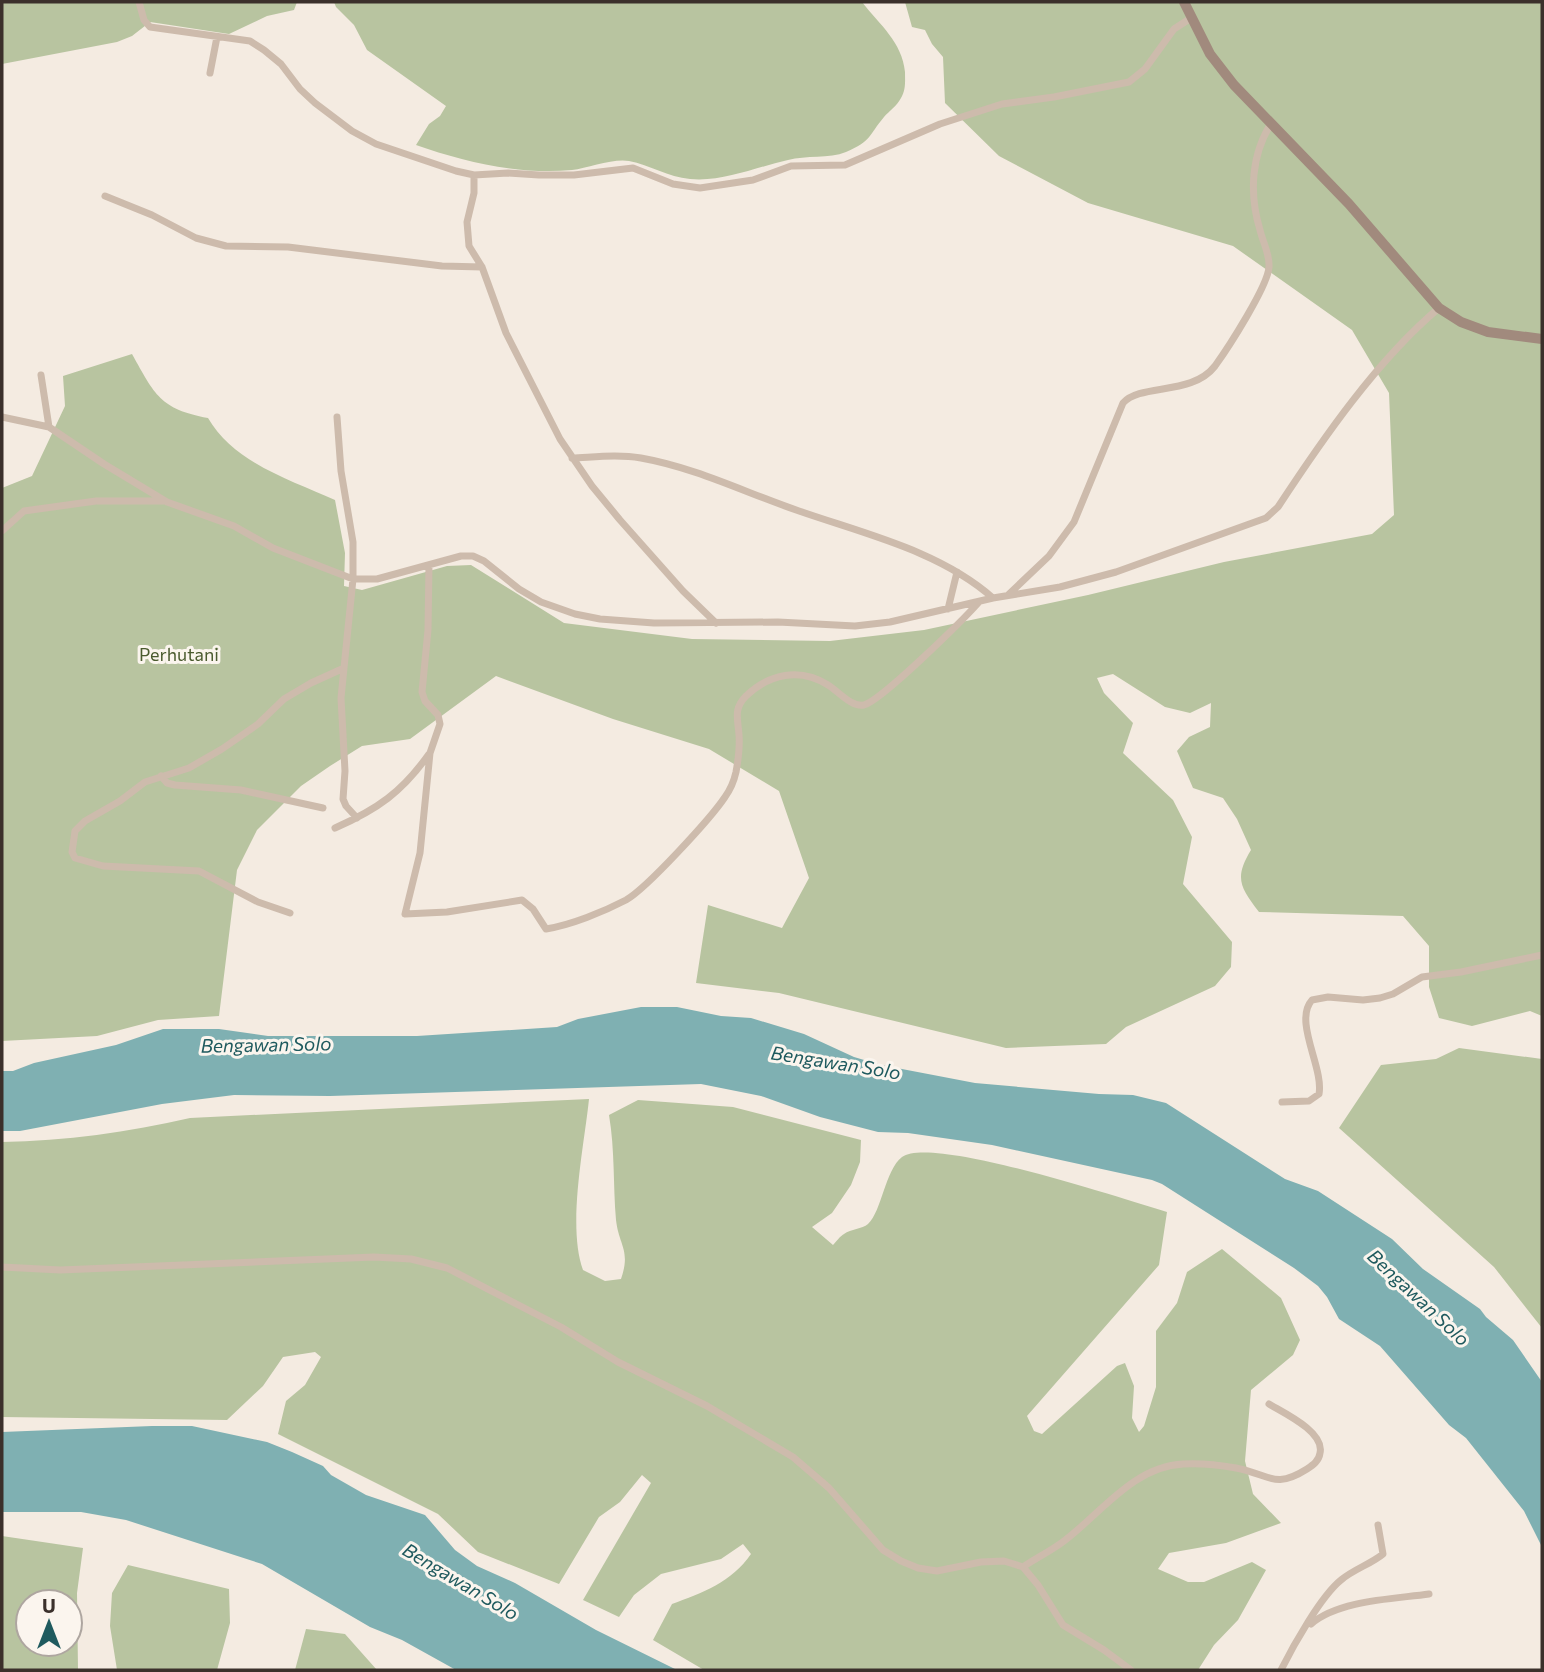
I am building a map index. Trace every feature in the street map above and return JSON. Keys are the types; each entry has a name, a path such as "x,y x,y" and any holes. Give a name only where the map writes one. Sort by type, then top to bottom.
{"street":[{"path":"139,2 144,20 150,27 250,41 281,64 315,103 352,131 376,144 474,175 574,175 633,168 673,184 700,188 752,180 791,166 845,165 940,124 1010,102 1054,97 1129,82 1145,69 1174,29 1191,18"},
{"path":"1184,2 1210,54 1234,85 1349,204 1438,309 1461,322 1488,331 1542,339"},
{"path":"210,73 217,37"},
{"path":"1008,595 1049,556 1074,522 1123,403 1133,395 1185,384 1208,373 1224,352 1262,287 1268,274 1269,260 1257,214 1254,166 1259,146 1272,122"},
{"path":"474,175 474,193 467,230 469,246 482,267 506,333 560,439 620,520 683,591 716,623"},
{"path":"105,196 152,215 196,238 226,246 288,247 442,266 482,267"},
{"path":"2,417 49,427 167,502 234,526 273,548 352,579 377,579 461,556 472,556 484,561 541,603 587,617 626,622 778,622 855,626 890,622 993,598 1060,587 1116,572 1266,518 1278,507 1365,386 1404,341 1438,309"},
{"path":"41,375 49,427"},
{"path":"337,417 341,471 352,532 352,579 341,698 345,771 342,795 346,806 357,818"},
{"path":"572,458 639,458 710,476 798,511 856,528 957,572 978,584 993,598"},
{"path":"2,531 24,511 96,501 167,502"},
{"path":"429,565 428,630 422,692 440,722 430,753 420,853 405,915 522,901 533,909 542,926 548,929 632,896 717,808 729,791 736,772 740,736 736,710 743,699 758,686 777,677 807,676 827,684 853,704 866,705 980,602"},
{"path":"948,609 957,572"},
{"path":"290,913 258,901 199,871 103,866 75,858 75,831 80,824 145,782 189,768 222,749 258,724 284,699 344,668"},
{"path":"335,828 378,807 400,790 430,753"},
{"path":"161,776 167,783 176,785 241,790 323,808"},
{"path":"1282,1102 1310,1101 1319,1094 1318,1076 1306,1022 1306,1010 1312,1000 1328,997 1363,1000 1380,998 1393,994 1422,977 1461,972 1542,955"},
{"path":"2,1267 60,1270 374,1257 434,1263 561,1328 618,1362 707,1406 793,1457 829,1488 883,1550 901,1561 918,1568 937,1571 981,1562 1010,1562 1023,1567 1038,1585 1063,1625 1131,1670"},
{"path":"1023,1567 1063,1542 1120,1492 1162,1467 1183,1464 1233,1468 1278,1480 1294,1477 1311,1466 1319,1458 1321,1450 1317,1437 1269,1405"},
{"path":"1281,1670 1303,1631 1340,1580 1383,1554 1378,1525"},
{"path":"1303,1631 1320,1616 1331,1611 1429,1594"}],"green space":[{"path":"2,2 297,2 294,10 267,16 229,34 150,22 132,36 117,42 2,64"},
{"path":"334,2 862,2 889,34 900,52 905,72 903,95 869,138 846,152 788,160 728,176 682,178 623,160 552,171 492,166 416,145 429,124 440,116 446,106 367,50 354,25"},
{"name":"Perhutani","path":"905,2 1542,2 1542,1016 1530,1011 1472,1026 1439,1018 1429,987 1429,946 1403,916 1259,912 1247,896 1242,882 1242,868 1251,850 1237,819 1223,798 1193,788 1177,751 1189,737 1210,727 1211,703 1190,713 1165,707 1113,674 1097,678 1104,693 1133,723 1123,753 1173,800 1192,837 1183,884 1232,942 1231,967 1215,986 1126,1027 1106,1044 1006,1048 779,993 696,983 708,905 782,928 809,878 779,791 709,749 613,719 496,676 410,739 362,746 330,766 301,786 257,830 237,870 219,1016 158,1020 97,1036 2,1041 2,488 32,476 65,406 63,376 132,354 153,390 169,405 208,418 219,434 248,458 282,477 335,500 345,553 344,586 362,590 447,566 471,565 564,623 692,639 830,641 924,630 1088,595 1224,562 1372,534 1394,515 1389,393 1352,330 1233,246 1088,203 999,156 945,103 943,57 925,30 912,27"},
{"path":"1459,1048 1542,1059 1542,1328 1494,1267 1339,1128 1381,1065 1436,1059"},
{"path":"589,1099 578,1186 576,1231 583,1270 605,1281 621,1279 625,1261 616,1220 609,1115 638,1100 733,1107 861,1140 860,1162 851,1185 832,1213 812,1227 833,1245 844,1234 868,1224 877,1210 896,1163 902,1157 920,1153 950,1155 1030,1172 1167,1212 1159,1265 1027,1416 1034,1431 1042,1434 1117,1366 1125,1363 1134,1386 1132,1418 1139,1432 1144,1426 1156,1387 1156,1331 1177,1303 1187,1272 1222,1249 1281,1298 1300,1340 1293,1355 1251,1390 1245,1461 1253,1494 1281,1523 1226,1543 1169,1553 1158,1569 1188,1582 1204,1582 1252,1562 1266,1570 1238,1620 1214,1645 1198,1670 704,1670 653,1640 672,1604 716,1585 743,1564 751,1554 743,1544 721,1559 661,1574 634,1595 619,1617 583,1600 651,1483 642,1475 620,1502 599,1517 559,1584 478,1552 438,1514 278,1434 286,1401 305,1385 321,1357 315,1352 283,1357 263,1386 227,1420 2,1417 2,1142 97,1135 190,1118"},
{"path":"2,1536 83,1548 78,1588 14,1588 14,1658 78,1658 78,1670 2,1670"},
{"path":"128,1565 229,1589 230,1623 217,1670 117,1670 110,1626 112,1593"},
{"path":"306,1629 345,1634 377,1670 295,1670"}],"water":[{"name":"Bengawan Solo","path":"641,1007 677,1007 721,1016 751,1018 804,1034 854,1057 881,1065 975,1083 1133,1095 1166,1103 1285,1179 1318,1191 1392,1239 1423,1269 1480,1309 1513,1340 1542,1382 1542,1547 1524,1511 1466,1438 1449,1425 1380,1346 1339,1319 1318,1286 1294,1268 1152,1180 992,1145 908,1133 878,1132 820,1117 761,1096 701,1084 330,1096 234,1095 162,1104 20,1131 2,1131 2,1071 13,1071 34,1063 116,1045 163,1029 219,1029 268,1036 417,1036 557,1027 578,1019"},
{"name":"Bengawan Solo","path":"192,1426 267,1442 323,1466 331,1475 366,1495 425,1515 455,1550 477,1566 515,1583 596,1630 677,1670 456,1670 402,1640 370,1627 262,1564 126,1520 81,1512 2,1512 2,1432"}]}
